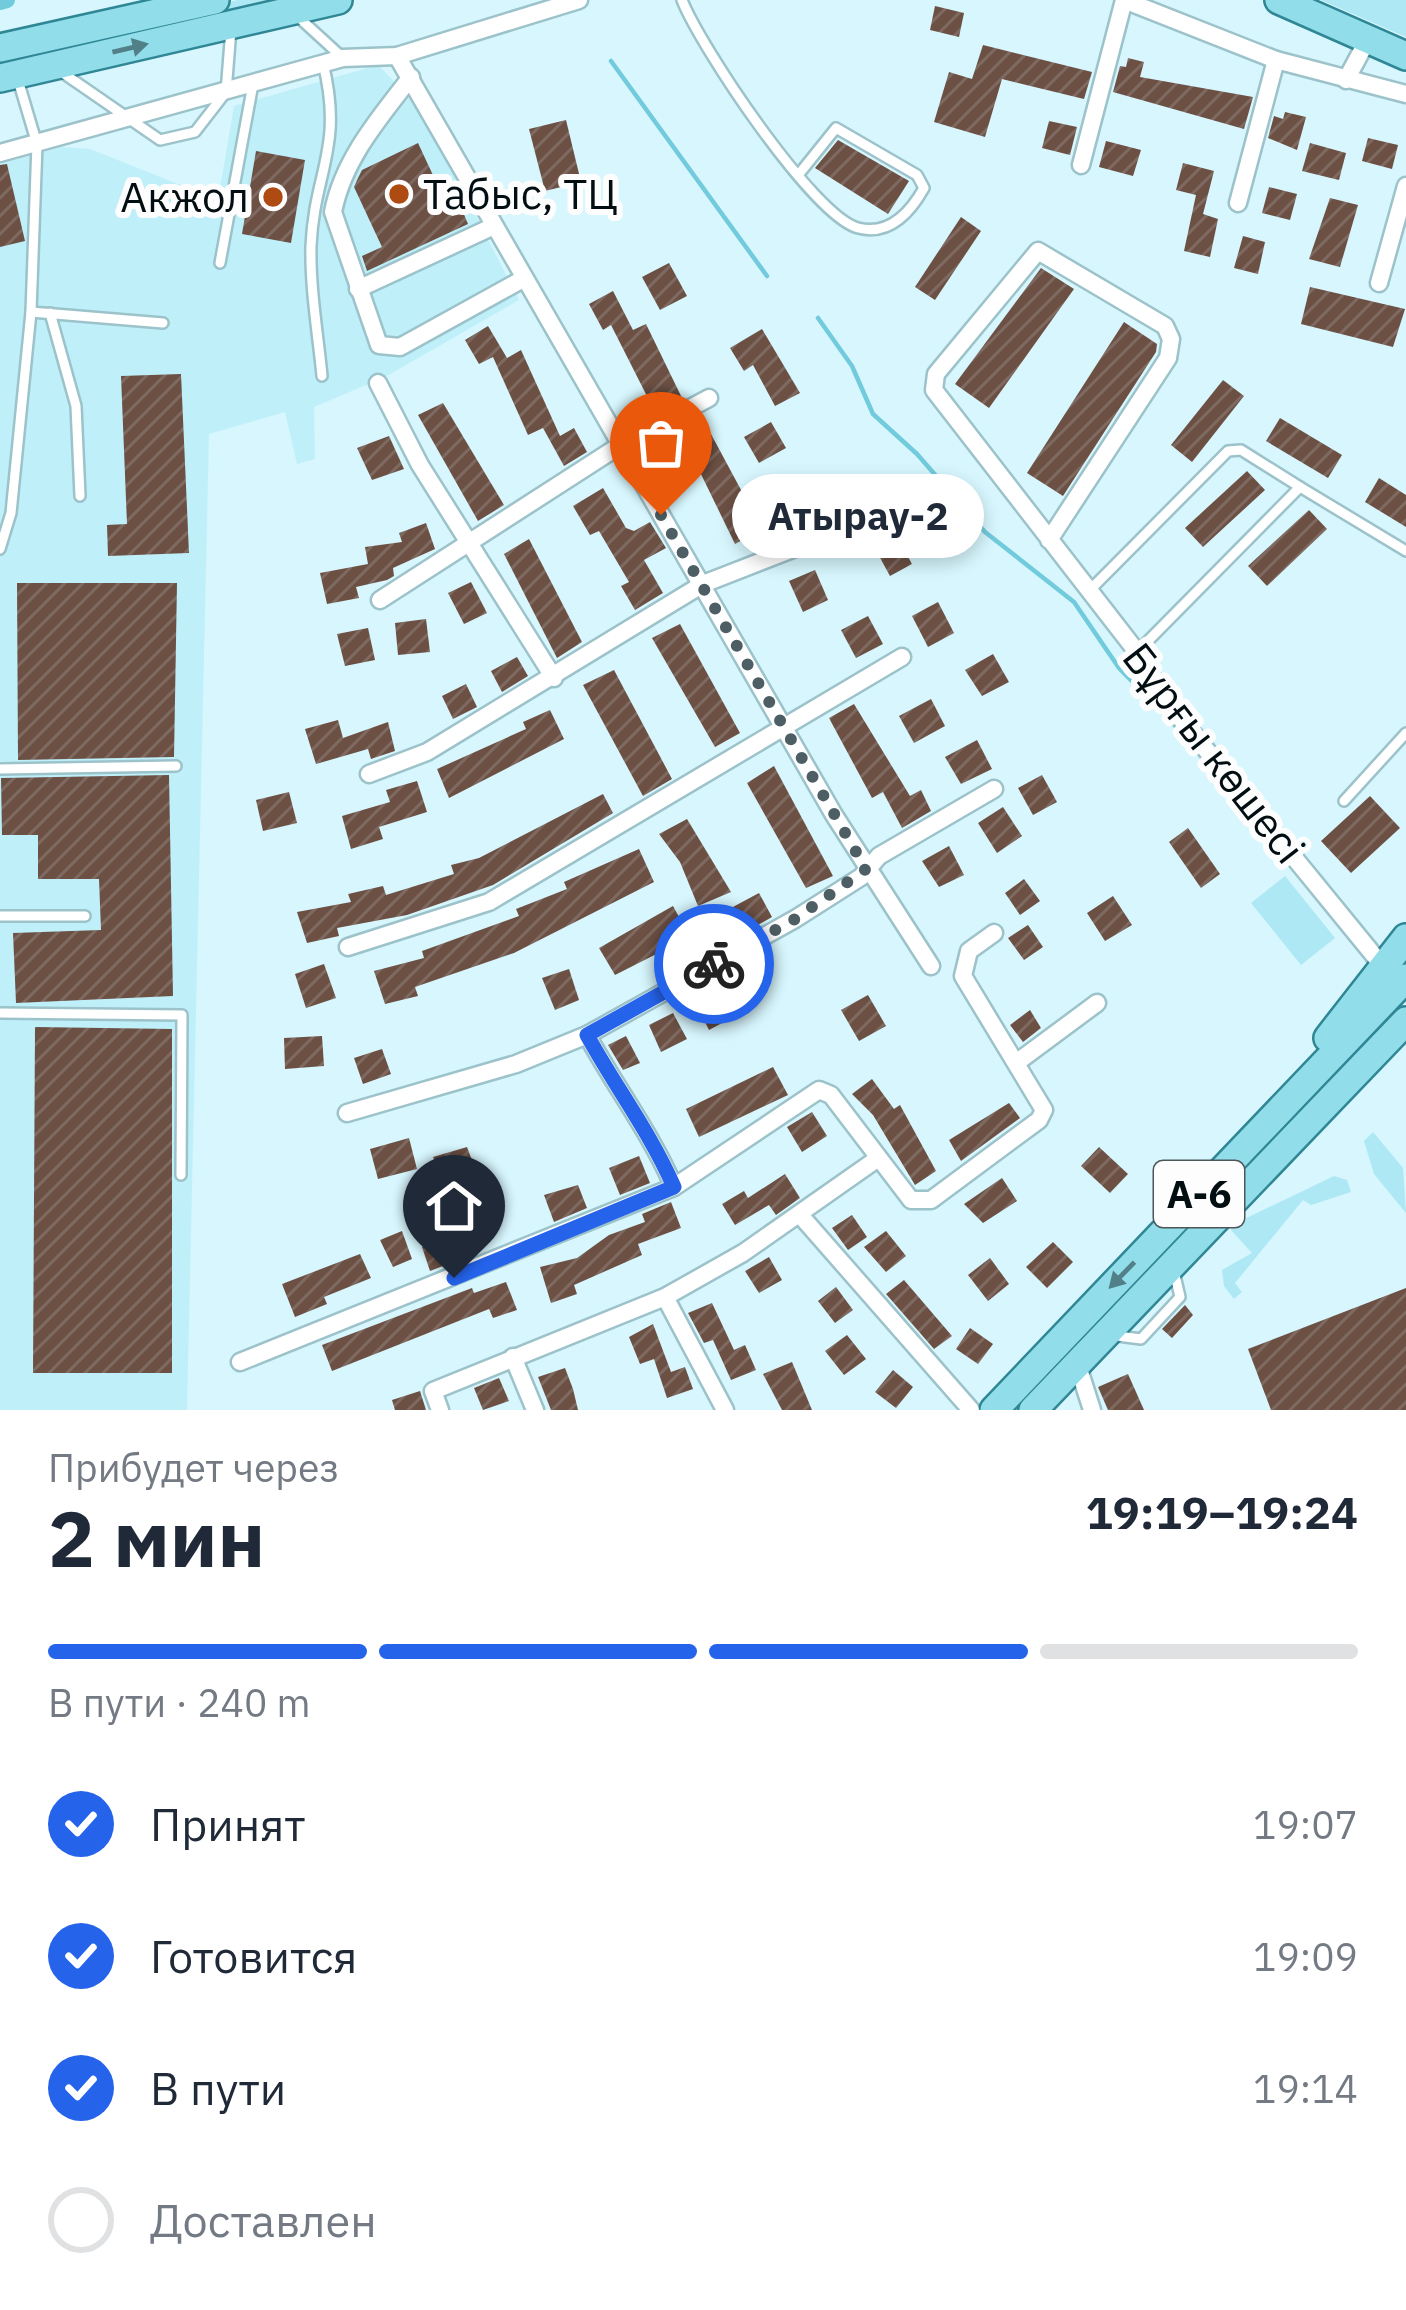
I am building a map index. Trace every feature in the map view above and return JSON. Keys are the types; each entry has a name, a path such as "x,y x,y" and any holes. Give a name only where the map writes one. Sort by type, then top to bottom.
{"main road":[{"path":"214,0 4,47 8,76 338,0"},
{"path":"1279,0 1406,56"},
{"path":"1273,1114 1381,964 1406,938"},
{"name":"A-6","path":"994,1410 1406,978"},
{"name":"A-6","path":"1033,1410 1406,1021"},
{"path":"1298,1131 1406,1042"}],"street":[{"path":"0,153 343,58 397,56 548,4 579,0"},
{"path":"1081,165 1124,0 1276,60 1406,94"},
{"path":"1346,80 1368,39"},
{"path":"397,56 866,869 931,967"},
{"path":"1238,203 1276,60"},
{"path":"411,77 366,134 338,191 335,229 379,345 400,347 523,279"},
{"path":"1379,283 1406,186"},
{"path":"358,289 494,226"},
{"name":"Бұрғы көшесі","path":"1049,540 1168,358 1171,339 1165,326 1038,251 936,374 934,390 1049,540 1137,652 1168,703 1381,964"},
{"path":"378,383 469,544 554,678"},
{"path":"380,600 619,446 709,398"},
{"path":"369,774 427,752 704,584 834,532"},
{"path":"348,946 489,902 902,657"},
{"path":"347,1112 516,1064 587,1035 795,919 879,856 994,790"},
{"path":"241,1362 674,1187 819,1090 831,1095 911,1200 931,1200 1039,1120 1041,1100 963,976 969,951 994,934"},
{"path":"1016,1063 1097,1003"},
{"path":"587,1035 619,1093 644,1120 674,1187"},
{"path":"440,1410 433,1391 665,1297 801,1216 877,1159"},
{"path":"801,1216 970,1410"},
{"path":"665,1297 725,1410"},
{"path":"514,1358 535,1410"},
{"path":"1077,1363 1091,1410"}],"lane":[{"path":"682,0 760,128 799,174 834,215 864,230 890,226 909,212 924,188 917,176 836,128 799,174"},
{"path":"291,10 343,58"},
{"path":"53,66 160,140 195,132 226,92 231,24"},
{"path":"322,376 311,244 333,139 333,101 323,64"},
{"path":"0,549 11,513 31,312 37,144 8,76"},
{"path":"220,263 253,84"},
{"path":"31,312 163,323"},
{"path":"50,313 76,406 80,496"},
{"path":"1089,591 1228,451 1241,449 1406,551"},
{"path":"1137,652 1300,487"},
{"path":"1344,801 1406,733"},
{"path":"0,769 176,766"},
{"path":"0,916 85,916"},
{"path":"0,1013 182,1015 181,1175"}],"shaded area":[{"path":"238,0 300,0 21,63 18,50"},
{"path":"1321,0 1406,0 1406,37"},
{"path":"378,65 422,110 519,300 385,377 314,407 315,459 297,464 285,412 209,434 187,1410 0,1410 0,164 62,147 90,149 218,200 234,106"},
{"path":"1285,876 1335,938 1301,965 1251,903"},
{"path":"1373,1132 1403,1168 1406,1213 1374,1174 1364,1141"},
{"path":"1334,1176 1347,1180 1351,1192 1311,1205 1303,1200 1235,1283 1242,1292 1234,1299 1224,1286 1222,1270 1252,1253 1231,1230 1236,1223"}],"building":[{"path":"935,6 964,13 959,37 930,30"},
{"path":"983,45 1092,72 1084,99 1002,79 985,137 934,122 949,72 972,79"},
{"path":"1128,58 1144,62 1140,77 1253,97 1244,129 1113,92 1120,66 1126,67"},
{"path":"1285,112 1306,117 1297,150 1268,138 1274,116 1283,119"},
{"path":"566,120 581,182 545,191 529,129"},
{"path":"1049,121 1077,127 1070,155 1042,148"},
{"path":"1368,138 1398,145 1392,169 1362,161"},
{"path":"838,140 909,181 888,214 815,168"},
{"path":"1106,141 1141,150 1133,176 1099,167"},
{"name":"Табыс, ТЦ","path":"418,143 452,216 463,212 468,224 367,271 362,256 382,247 354,187 362,170"},
{"path":"1310,143 1346,153 1339,180 1302,171"},
{"name":"Акжол","path":"256,151 305,160 291,243 242,234"},
{"path":"1183,163 1214,171 1203,214 1218,219 1210,257 1184,251 1196,195 1176,190"},
{"path":"7,164 25,241 0,247 0,165"},
{"path":"1269,187 1297,194 1290,220 1262,213"},
{"path":"1330,198 1358,205 1340,267 1309,259"},
{"path":"961,217 981,231 935,300 915,287"},
{"path":"1243,236 1265,242 1258,274 1234,268"},
{"path":"669,263 687,296 660,310 642,277"},
{"path":"1041,268 1074,289 989,408 955,384"},
{"path":"1310,287 1405,309 1393,347 1301,324"},
{"path":"613,291 633,330 646,324 682,398 655,412 611,325 603,330 589,304"},
{"path":"1124,322 1157,344 1156,352 1063,496 1027,473"},
{"path":"488,326 507,358 521,350 560,436 574,428 587,452 564,466 543,428 528,435 493,357 479,364 465,340"},
{"path":"762,329 800,393 775,406 753,365 744,371 730,348"},
{"path":"181,374 189,553 108,556 107,525 127,524 121,376"},
{"path":"1223,380 1244,396 1192,462 1171,445"},
{"path":"443,403 504,505 478,521 418,415"},
{"path":"1280,418 1342,455 1328,478 1266,441"},
{"path":"704,421 762,529 735,544 681,433"},
{"path":"771,422 786,448 759,463 744,437"},
{"path":"389,436 404,469 372,480 357,448"},
{"path":"1247,471 1265,490 1203,547 1185,528"},
{"path":"805,474 821,505 791,520 774,490"},
{"path":"1379,478 1406,495 1406,527 1365,502"},
{"path":"603,488 626,528 634,531 650,522 666,548 644,560 663,593 635,610 621,586 629,582 599,531 590,535 573,506"},
{"path":"1309,510 1327,529 1267,586 1248,566"},
{"path":"426,523 435,549 393,568 394,576 387,580 356,587 359,598 327,604 320,573 368,564 365,547 402,542 399,533"},
{"path":"895,533 912,564 890,576 873,545"},
{"path":"529,539 582,642 557,658 504,554"},
{"path":"815,570 828,600 803,612 789,581"},
{"path":"471,582 487,613 464,624 448,593"},
{"path":"17,583 177,583 174,757 18,760"},
{"path":"938,602 954,633 928,647 912,616"},
{"path":"868,616 883,644 856,658 841,630"},
{"path":"426,619 430,652 398,655 395,623"},
{"path":"680,624 740,733 715,747 652,638"},
{"path":"368,628 375,660 345,666 337,634"},
{"path":"993,654 1009,682 982,696 965,670"},
{"path":"517,657 528,676 502,692 491,671"},
{"path":"614,670 672,779 643,796 583,685"},
{"path":"466,684 477,707 453,719 442,696"},
{"path":"931,699 945,726 914,743 899,716"},
{"path":"854,704 910,796 921,790 931,811 902,828 883,792 872,798 829,718"},
{"path":"550,710 564,739 449,798 437,769 526,729 523,722"},
{"path":"338,720 343,738 388,722 395,751 371,759 368,749 316,764 305,729"},
{"path":"977,740 992,769 961,784 945,757"},
{"path":"774,766 833,876 806,888 747,783"},
{"path":"169,775 173,996 16,1003 13,933 101,930 99,879 38,879 38,835 2,835 1,778"},
{"path":"1042,775 1057,802 1033,815 1018,788"},
{"path":"417,781 427,812 379,827 383,839 351,849 342,816 390,802 386,790"},
{"path":"289,792 297,823 263,831 256,800"},
{"path":"603,794 613,813 493,885 407,915 337,928 339,936 307,943 297,912 351,902 348,894 383,886 386,895 454,874 451,865 479,858"},
{"path":"1370,796 1400,828 1351,873 1321,841"},
{"path":"1003,807 1022,836 997,853 978,823"},
{"path":"687,819 731,892 698,906 680,862 659,834"},
{"path":"1188,828 1220,874 1201,888 1169,842"},
{"path":"949,846 964,875 939,887 922,861"},
{"path":"639,849 654,882 514,953 415,987 418,996 385,1004 374,971 424,958 422,951 519,916 516,909 567,889 564,882"},
{"path":"1024,879 1040,901 1020,915 1005,893"},
{"path":"759,893 772,917 744,933 731,908"},
{"path":"1113,896 1132,925 1105,941 1087,913"},
{"path":"673,906 690,937 615,975 599,948"},
{"path":"1028,925 1043,947 1024,960 1008,938"},
{"path":"324,964 336,998 306,1008 295,974"},
{"path":"569,969 579,1000 555,1010 542,978"},
{"path":"723,986 737,1015 709,1030 694,1000"},
{"path":"868,995 886,1026 859,1041 841,1010"},
{"path":"1030,1010 1041,1028 1023,1042 1010,1025"},
{"path":"673,1013 687,1039 661,1052 649,1025"},
{"path":"35,1027 172,1029 172,1373 33,1373"},
{"path":"322,1036 324,1066 285,1069 284,1038"},
{"path":"626,1036 640,1063 623,1070 608,1045"},
{"path":"382,1049 391,1074 363,1084 354,1058"},
{"path":"773,1067 788,1095 699,1137 686,1109"},
{"path":"872,1079 894,1109 900,1105 936,1171 915,1185 873,1115 852,1094"},
{"path":"1009,1103 1020,1118 961,1161 949,1140"},
{"path":"812,1112 827,1136 802,1152 787,1127"},
{"path":"409,1138 417,1169 378,1179 370,1149"},
{"path":"467,1147 479,1179 446,1188 433,1157"},
{"path":"1099,1147 1128,1174 1110,1193 1081,1166"},
{"path":"639,1156 650,1183 620,1195 609,1168"},
{"path":"785,1174 800,1198 776,1215 769,1205 735,1225 722,1204 744,1191 748,1198"},
{"path":"1002,1178 1017,1201 983,1223 964,1204"},
{"path":"578,1185 587,1208 554,1222 544,1195"},
{"path":"671,1202 681,1228 638,1244 642,1255 574,1285 577,1294 551,1303 540,1267 577,1258 609,1235 645,1222 642,1214"},
{"path":"852,1215 867,1237 848,1250 832,1228"},
{"path":"402,1231 412,1259 393,1267 380,1240"},
{"path":"886,1231 906,1256 886,1272 864,1247"},
{"path":"449,1238 456,1261 430,1271 422,1247"},
{"path":"1053,1242 1073,1262 1047,1288 1026,1267"},
{"path":"360,1254 371,1278 324,1297 327,1304 295,1317 282,1284"},
{"path":"769,1257 782,1280 759,1293 745,1271"},
{"path":"990,1258 1009,1284 988,1301 968,1275"},
{"path":"904,1280 952,1336 934,1349 886,1294"},
{"path":"506,1282 517,1310 493,1318 489,1309 332,1371 322,1345 472,1288 474,1293"},
{"path":"836,1287 853,1310 835,1323 818,1301"},
{"path":"1406,1288 1406,1410 1271,1410 1248,1349"},
{"path":"712,1303 734,1350 745,1345 756,1370 731,1380 713,1340 704,1343 688,1313"},
{"path":"1185,1305 1193,1315 1172,1338 1162,1329"},
{"path":"653,1324 671,1372 685,1367 693,1389 667,1398 654,1359 640,1364 629,1337"},
{"path":"970,1328 993,1344 978,1364 956,1349"},
{"path":"847,1335 866,1359 844,1375 825,1351"},
{"path":"792,1362 812,1410 782,1410 763,1374"},
{"path":"565,1368 578,1410 551,1410 538,1377"},
{"path":"893,1370 913,1387 896,1408 875,1392"},
{"path":"1128,1374 1144,1410 1108,1410 1098,1387"},
{"path":"499,1378 509,1401 483,1410 474,1388"},
{"path":"420,1391 426,1410 395,1410 392,1400"}],"waterway":[{"path":"0,2 7,0"},
{"path":"611,61 767,276"},
{"path":"818,318 852,366 873,414 917,454 985,532 1074,602 1119,668 1182,733"}],"way so far":[{"path":"661,515 866,869 861,878 714,964"}],"place":[{"name":"Табыс, ТЦ","path":"399,194"},
{"name":"Акжол","path":"273,197"},
{"name":"Атырау-2","path":"661,515"}],"route":[{"path":"454,1278 674,1187 644,1120 619,1093 587,1035 714,964"}]}
